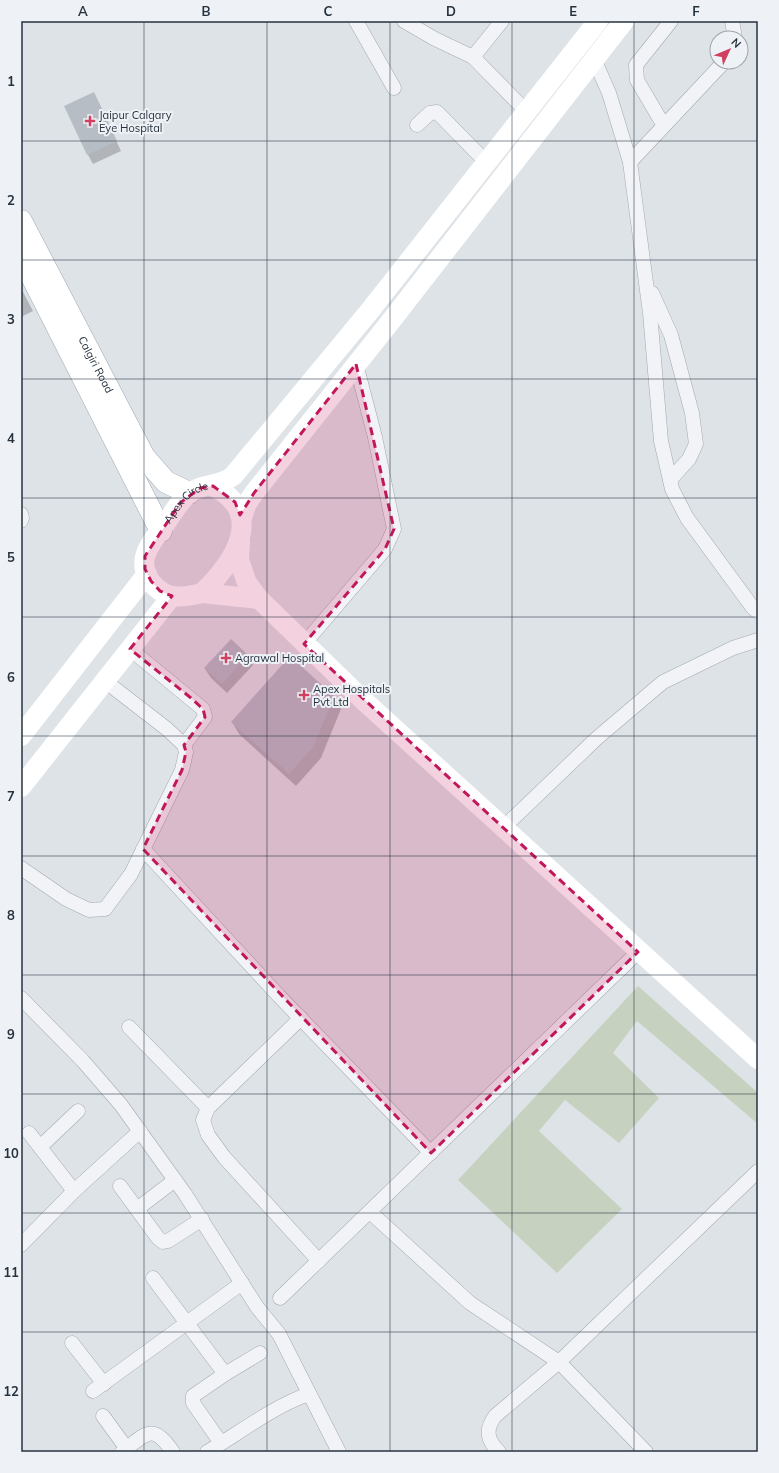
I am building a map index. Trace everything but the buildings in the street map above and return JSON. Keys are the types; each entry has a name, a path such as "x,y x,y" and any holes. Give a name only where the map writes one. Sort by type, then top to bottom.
{"main road":[{"path":"213,486 225,482 233,476 368,313 598,21"},
{"path":"624,21 254,493 246,505 242,518 239,560 247,583 259,599 304,644 638,952 758,1059"},
{"name":"Calgiri Road","path":"22,223 144,457 166,482 189,493"},
{"name":"Calgiri Road","path":"21,256 161,531"},
{"name":"Apex Circle","path":"147,574 145,569 145,556 180,503 189,493 200,488 213,486 225,492 235,502 242,518"},
{"path":"202,593 224,569 240,542"},
{"path":"21,736 147,574 150,581 160,591 172,596 202,593 259,599"},
{"path":"21,787 172,596"}],"street":[{"path":"356,21 394,88"},
{"path":"404,21 473,57 527,112"},
{"path":"473,57 502,21"},
{"path":"664,126 637,80 636,65 671,21"},
{"path":"594,59 609,93 630,162 646,280 661,441 672,490 687,518 753,608 758,612"},
{"path":"630,162 716,70"},
{"path":"417,125 430,113 437,112 487,163"},
{"path":"646,280 671,335 692,413 696,444 689,459 670,480"},
{"path":"304,644 385,549 394,530 375,437 356,364"},
{"path":"21,514 21,521"},
{"path":"503,828 597,738 663,682 733,648 758,640"},
{"path":"130,649 203,709 205,717 184,745"},
{"path":"21,868 66,899 90,910 105,909 131,874 182,770 186,752 184,745 167,729 105,681"},
{"path":"143,849 301,1018 431,1153"},
{"path":"280,1298 638,952"},
{"path":"22,1003 83,1061 121,1105 175,1180 202,1219 257,1307 280,1334 339,1452"},
{"path":"301,1018 208,1108 203,1120 208,1135 224,1158 319,1261"},
{"path":"129,1027 208,1108"},
{"path":"40,1146 78,1112"},
{"path":"21,1245 74,1191 140,1131"},
{"path":"29,1133 74,1191"},
{"path":"499,1452 493,1446 488,1434 489,1424 495,1416 559,1362 758,1171"},
{"path":"137,1209 175,1180"},
{"path":"120,1186 158,1238 163,1242 168,1241 202,1219"},
{"path":"370,1212 470,1303 559,1362 646,1452"},
{"path":"153,1278 225,1374"},
{"path":"72,1343 98,1387 242,1283"},
{"path":"221,1443 192,1400 198,1392 260,1353"},
{"path":"207,1452 283,1404 309,1394"},
{"path":"103,1416 124,1450 145,1434 154,1433 162,1436 173,1452"}],"highlighted area":[{"path":"356,364 394,529 385,549 304,644 638,952 431,1153 143,849 182,770 186,752 184,745 205,717 203,709 191,698 130,649 172,596 160,591 151,581 145,569 145,556 180,503 200,488 213,486 235,502 240,515 254,493"}],"green space":[{"path":"638,986 758,1093 758,1124 637,1021 613,1053 659,1098 619,1143 565,1100 539,1131 622,1209 557,1273 458,1180"}],"place":[{"name":"Jaipur Calgary Eye Hospital","path":"90,121"},
{"name":"Agrawal Hospital","path":"226,658"},
{"name":"Apex Hospitals Pvt Ltd","path":"304,695"}]}
